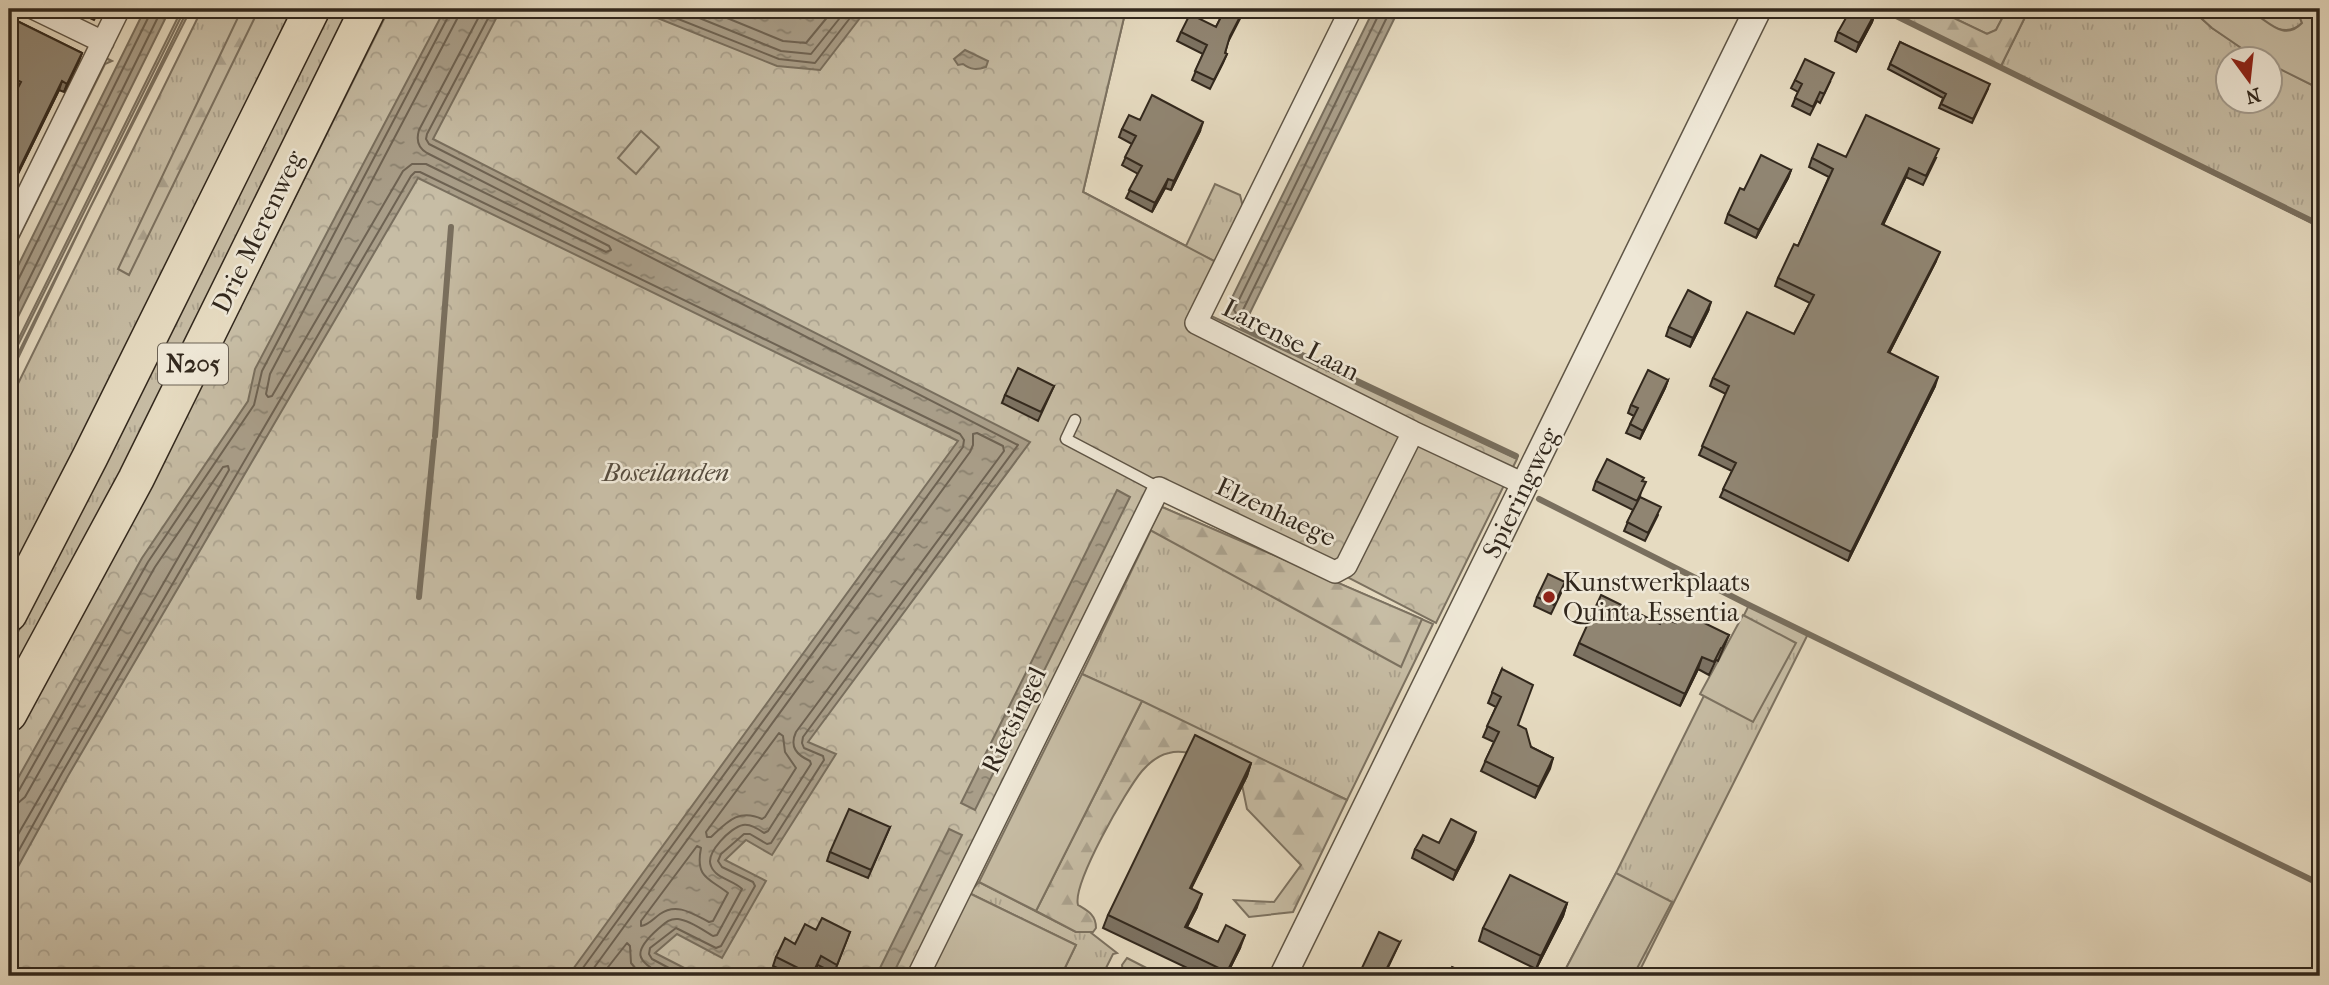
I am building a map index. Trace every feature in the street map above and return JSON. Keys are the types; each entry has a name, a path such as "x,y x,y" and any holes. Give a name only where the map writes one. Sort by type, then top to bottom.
{"highway":[{"name":"Drie Merenweg","path":"9,614 90,457 312,9"},
{"name":"Drie Merenweg","path":"9,714 136,479 368,9"}],"street":[{"path":"35,9 103,42"},
{"path":"9,232 119,9"},
{"name":"Larense Laan","path":"1351,9 1196,323 1413,432 1526,485"},
{"name":"Spieringweg","path":"1283,976 1758,9"},
{"name":"Elzenhaege","path":"1159,488 1335,572 1346,566 1413,432"},
{"name":"Rietsingel","path":"918,976 1159,488"}],"lane":[{"path":"1075,419 1066,439 1159,488"}],"green space":[{"path":"182,9 185,9 9,363 9,358"},
{"path":"188,9 191,9 90,208 9,377 9,372"},
{"path":"202,9 298,9 9,588 9,402"},
{"path":"242,9 259,9 129,275 118,269"},
{"path":"330,9 354,9 9,701 9,649 83,508"},
{"name":"Boseilanden","path":"389,9 1126,9 1083,192 1216,262 1194,308 1517,459 1436,623 1169,485 918,976 9,976 9,722 216,356"},
{"path":"1126,9 1083,192 1186,246 1215,184 1240,195 1243,207 1216,262 1035,174"},
{"path":"1882,9 1935,9 1987,34 1996,30 2007,9 2029,9 2000,68"},
{"path":"1935,9 2007,9 1996,30 1987,34"},
{"path":"2029,9 2191,9 2212,28 2240,46 2214,46 2214,116 2284,116 2284,71 2320,89 2320,227 2000,68"},
{"path":"2191,9 2242,9 2286,31 2302,23 2298,13 2286,9 2320,9 2317,36 2320,44 2320,89 2284,71 2284,46 2238,46"},
{"path":"2245,9 2286,9 2298,13 2302,23 2288,30 2281,29 2273,27"},
{"path":"106,58 112,61 105,64 11,253 9,262 9,254"},
{"path":"641,131 659,147 636,174 618,158"},
{"path":"1162,507 1433,624 1347,800 1082,674"},
{"path":"1162,507 1422,619 1401,667 1150,530"},
{"path":"1749,605 1808,634 1637,976 1562,976 1616,873"},
{"path":"1743,615 1796,643 1753,722 1700,694"},
{"path":"1082,674 1142,701 1036,911 979,882"},
{"path":"1142,701 1347,800 1293,912 1249,917 1234,900 1274,902 1301,865 1247,809 1240,775 1205,758 1178,752 1158,757 1142,771 1124,797 1091,858 1078,894 1078,905 1093,917 1096,928 1093,932 1076,932 1036,911"},
{"path":"1616,873 1672,902 1633,976 1562,976"},
{"path":"979,882 1076,932 1090,932 1117,953 1113,954 1102,976 1061,976 1076,945 969,893"},
{"path":"969,893 1076,945 1061,976 928,976"},
{"path":"1127,958 1162,976 1126,976 1122,965"}],"water":[{"path":"145,9 170,9 9,335 9,284"},
{"path":"445,9 501,9 433,139 1030,442 808,742 836,754 772,855 746,840 725,860 766,881 722,958 677,934 655,953 694,973 692,976 568,976 958,441 418,178 68,776 9,883 9,794 142,558 248,401 255,369"},
{"path":"635,9 865,9 820,70 777,66"},
{"path":"1374,9 1399,9 1243,327 1223,316"},
{"path":"965,50 988,61 986,67 974,69 963,64 958,65 954,59"},
{"path":"1117,490 1130,497 975,810 961,803"},
{"path":"949,829 962,835 892,976 876,976"}],"building":[{"path":"1225,9 1244,9 1230,36 1225,53 1227,54 1214,80 1195,71 1207,45 1181,32 1190,14 1216,27"},
{"path":"1851,9 1866,9 1875,13 1859,43 1838,32"},
{"path":"9,17 82,53 67,84 62,81 9,190 9,105 21,82 9,76"},
{"path":"1900,42 1990,84 1973,119 1941,104 1946,94 1890,64"},
{"path":"1805,59 1834,73 1824,94 1820,92 1813,107 1795,98 1802,84 1795,80"},
{"path":"1152,95 1203,122 1174,181 1168,179 1155,203 1129,190 1142,166 1125,157 1136,136 1122,129 1129,115 1140,120"},
{"path":"1866,115 1939,149 1926,176 1909,168 1882,224 1940,252 1888,352 1938,377 1851,552 1723,489 1736,463 1702,446 1729,386 1713,378 1747,312 1794,334 1814,295 1778,278 1794,244 1798,246 1833,169 1812,158 1818,144 1846,157"},
{"path":"1761,155 1791,170 1759,230 1728,214 1740,188 1744,190"},
{"path":"1688,290 1711,302 1693,338 1669,327"},
{"path":"1018,368 1054,386 1041,412 1005,395"},
{"path":"1648,370 1668,380 1643,431 1630,424 1638,408 1631,405"},
{"path":"1607,459 1644,478 1642,481 1646,482 1637,501 1596,481"},
{"path":"1640,497 1661,507 1648,533 1627,522"},
{"path":"1548,574 1565,582 1554,605 1537,597"},
{"path":"1601,595 1660,624 1663,618 1676,623 1682,612 1729,635 1714,662 1702,657 1685,694 1579,643"},
{"path":"1502,669 1533,685 1518,725 1526,729 1531,747 1553,758 1539,787 1485,761 1499,732 1487,726 1501,697 1492,692"},
{"path":"1195,735 1251,763 1190,888 1202,894 1185,927 1218,942 1226,925 1245,935 1227,972 1108,915"},
{"path":"849,809 890,827 871,870 830,852"},
{"path":"1451,819 1476,832 1456,871 1415,849 1423,835 1439,843"},
{"path":"1510,875 1567,903 1541,956 1483,928"},
{"path":"822,918 850,932 837,965 821,956 812,975 776,957 785,938 795,944 805,924 816,930"},
{"path":"1379,932 1400,942 1383,976 1374,976 1361,970"},
{"path":"1452,967 1471,976 1447,976"}],"waterway":[{"path":"1882,9 2320,225"},
{"path":"435,436 451,227"},
{"path":"1243,327 1516,456"},
{"path":"419,597 434,441"},
{"path":"1539,499 1749,605 2320,884"}],"place":[{"name":"Kunstwerkplaats Quinta Essentia","path":"1549,597"}]}
